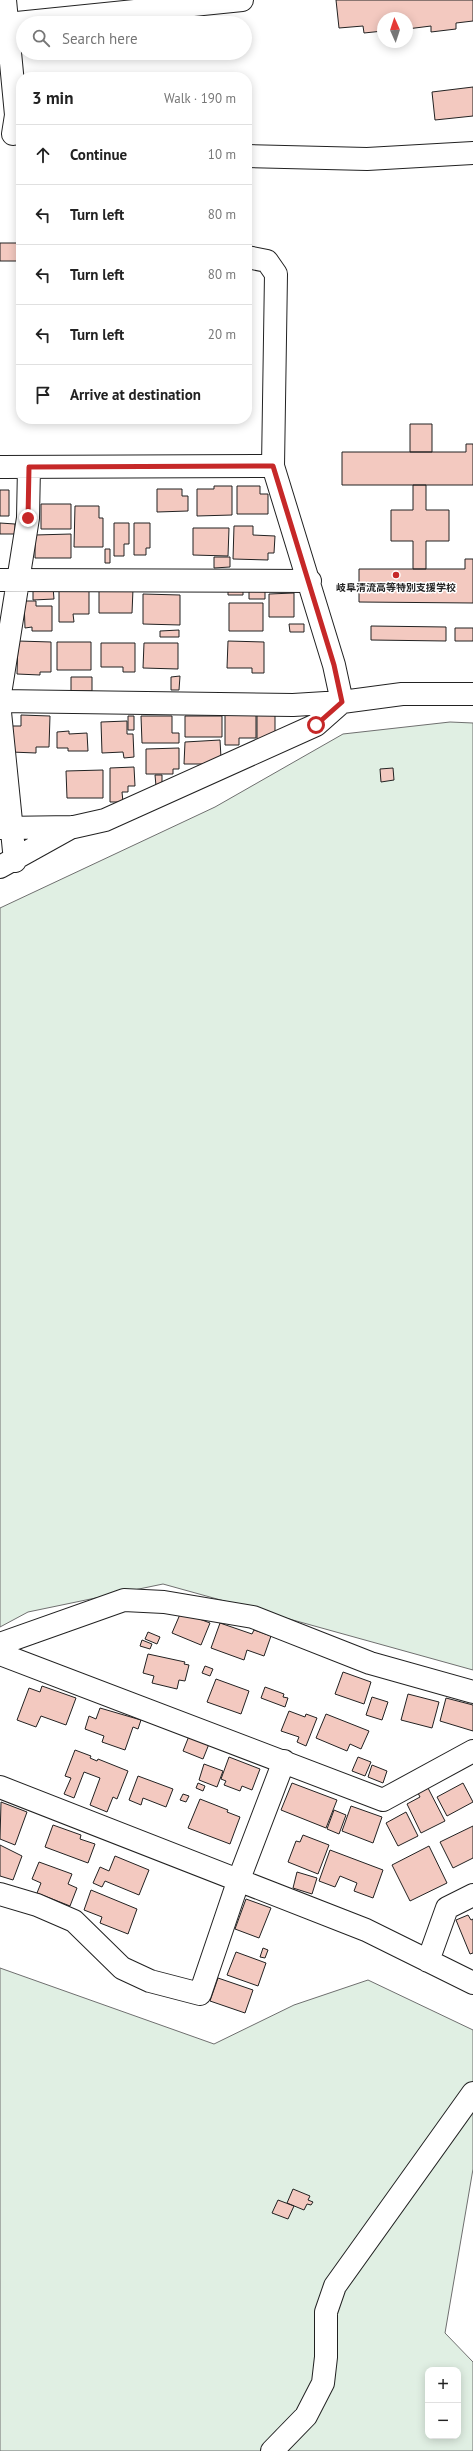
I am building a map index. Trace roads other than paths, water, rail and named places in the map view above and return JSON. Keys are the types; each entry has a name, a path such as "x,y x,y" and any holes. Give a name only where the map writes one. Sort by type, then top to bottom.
{"street":[{"path":"5,0 16,115 11,134"},
{"path":"72,16 169,4 242,0"},
{"path":"7,24 16,23"},
{"path":"252,156 367,159 473,153"},
{"path":"252,259 267,261 276,274 273,466 310,582 334,665 342,702"},
{"path":"0,467 273,466"},
{"path":"0,694 9,580 28,518 29,467"},
{"path":"9,580 310,582"},
{"path":"0,701 293,705 342,702 402,694 473,694"},
{"path":"6,828 74,827 105,820 316,725 342,702"},
{"path":"0,712 7,864 74,827"},
{"path":"0,1644 124,1600 164,1602 253,1617 370,1663 473,1692"},
{"path":"0,1654 383,1800 473,1750"},
{"path":"0,1894 37,1905 74,1921 122,1968 150,1981 200,1994 239,1879 284,1761"},
{"path":"0,1788 239,1879 366,1930 473,1983"},
{"path":"428,1961 447,1908 473,1895"},
{"path":"272,2451 306,2416 323,2383 326,2357 326,2312 335,2286 473,2093"}],"place":[{"name":"岐阜清流高等特別支援学校","path":"396,575"}]}
